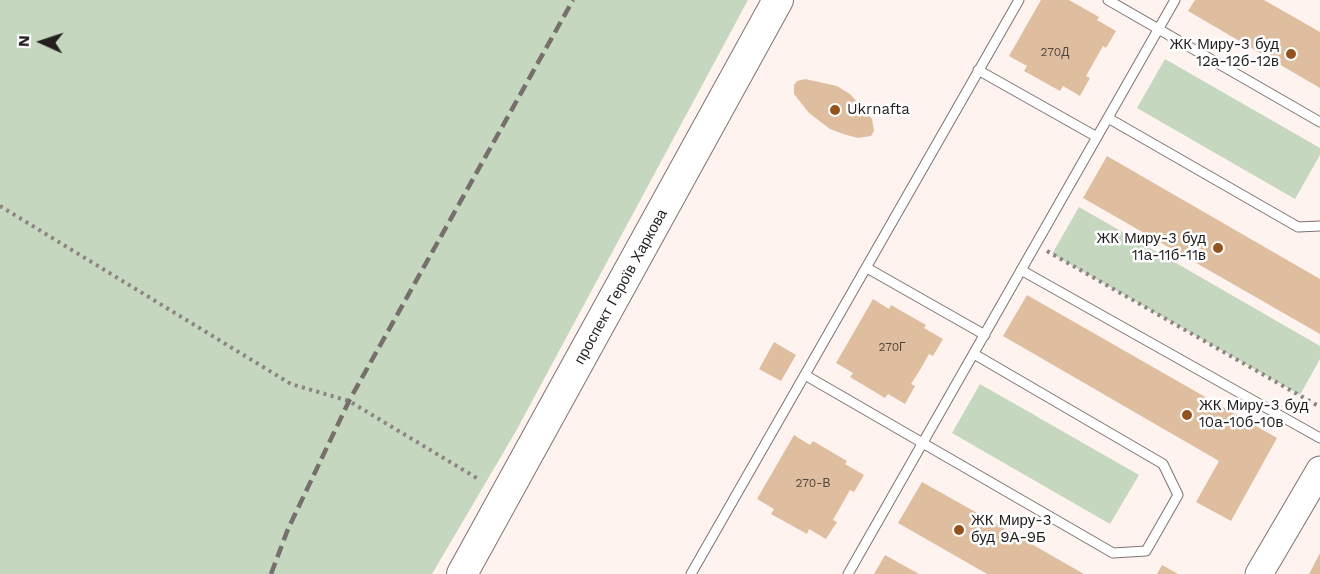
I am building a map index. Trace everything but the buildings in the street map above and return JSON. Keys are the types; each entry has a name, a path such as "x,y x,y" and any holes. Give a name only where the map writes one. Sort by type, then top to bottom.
{"main road":[{"name":"проспект Героїв Харкова","path":"462,574 778,0"}],"street":[{"path":"1259,574 1320,470"}],"lane":[{"path":"691,574 1019,0"},
{"path":"1108,0 1320,122"},
{"path":"848,574 1175,0"},
{"path":"978,70 1097,137"},
{"path":"1108,118 1298,227 1320,226"},
{"path":"867,268 985,335"},
{"path":"1022,270 1320,438"},
{"path":"805,375 1113,553 1146,551 1178,495 1163,464 974,354"}],"path":[{"path":"0,206 291,384 349,402 386,421 480,480"},
{"path":"1036,244 1320,407"}],"green space":[{"path":"0,0 748,0 516,431 432,574 0,574"},
{"path":"1165,59 1320,148 1320,155 1295,199 1137,108"},
{"path":"1079,207 1320,346 1320,359 1300,395 1052,254"},
{"path":"980,384 1139,475 1110,524 952,433"}],"railway":[{"path":"271,574 288,529 349,401 573,0"}],"place":[{"name":"ЖК Миру-3 буд 12а-12б-12в","path":"1291,54"},
{"name":"Ukrnafta","path":"835,110"},
{"name":"ЖК Миру-3 буд 11а-11б-11в","path":"1218,248"},
{"name":"ЖК Миру-3 буд 10а-10б-10в","path":"1187,415"},
{"name":"ЖК Миру-3 буд 9А-9Б","path":"959,530"}]}
